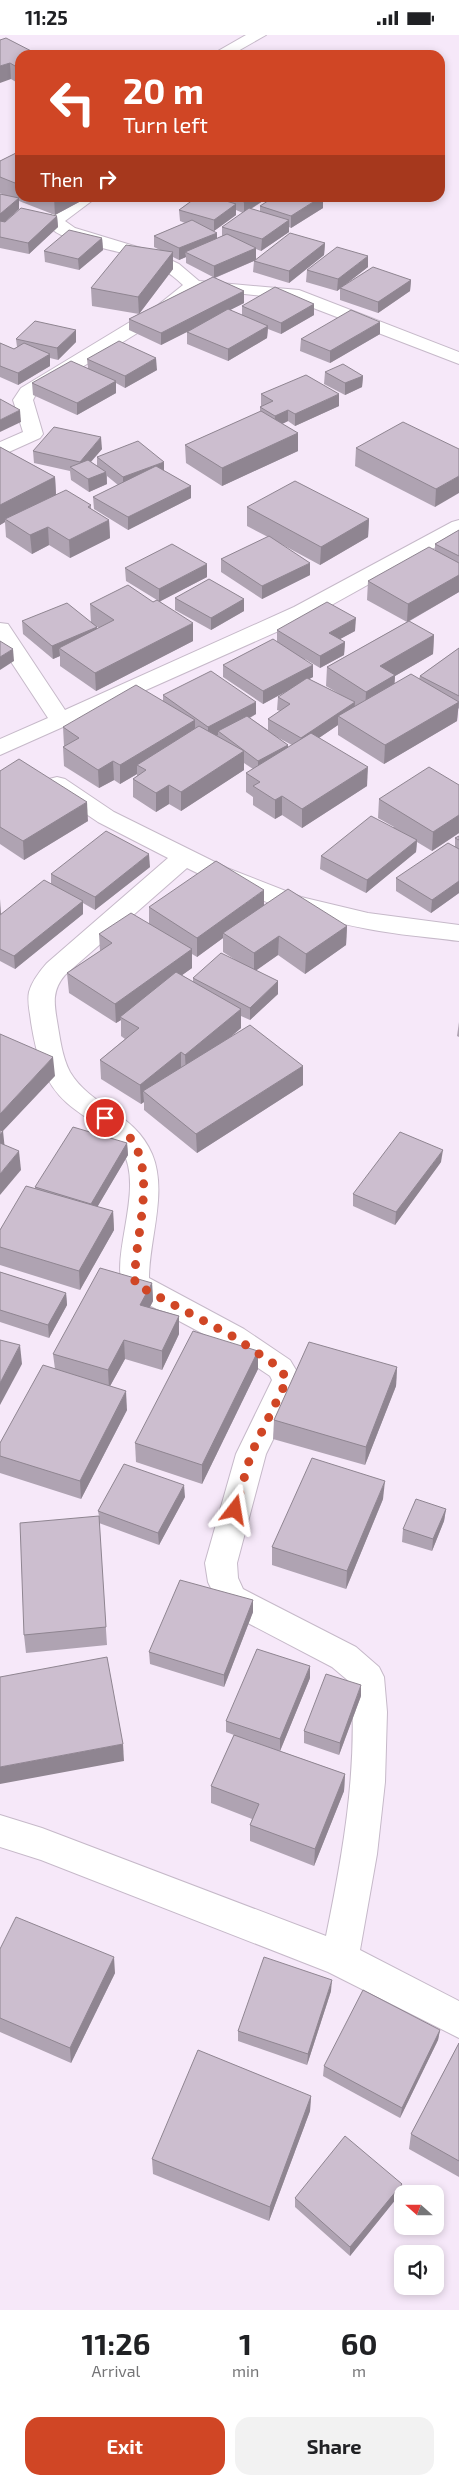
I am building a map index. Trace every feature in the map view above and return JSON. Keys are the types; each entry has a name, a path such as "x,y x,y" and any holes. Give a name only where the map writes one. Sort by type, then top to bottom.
{"street":[{"path":"230,50 258,35"},
{"path":"82,202 58,218 55,223 74,234 162,260 184,274 193,285"},
{"path":"0,450 32,434 23,400 28,392 164,309 193,285 293,294 459,358"},
{"path":"0,748 302,612 459,526"},
{"path":"0,629 60,721"},
{"path":"0,748 106,817 186,856 218,874 294,903 368,921 459,933"},
{"path":"186,856 56,969 46,980 40,991 42,1006 48,1041 59,1077 76,1095 133,1142 139,1156 144,1181 135,1284 234,1337 280,1368 287,1380 246,1468 221,1563 221,1575 224,1586 232,1599 344,1657 367,1677 371,1710 363,1833 340,1959"},
{"path":"0,1831 42,1844 340,1959 459,2020"}],"building":[{"path":"6,38 29,50 15,50 15,66 10,63 0,66 0,40"},
{"path":"15,154 15,183 0,177 0,161"},
{"path":"0,194 15,197 15,201 0,214"},
{"path":"190,202 229,202 236,204 214,220 179,210"},
{"path":"266,202 313,202 291,216 260,206"},
{"path":"21,208 57,216 28,243 0,237 0,221 5,222"},
{"path":"249,208 289,220 262,239 222,227"},
{"path":"192,220 217,233 179,248 154,236"},
{"path":"69,230 102,238 78,259 44,251"},
{"path":"290,233 325,243 289,271 254,261"},
{"path":"227,234 256,248 214,266 185,252"},
{"path":"126,245 173,252 138,297 91,288"},
{"path":"337,247 368,256 338,279 307,270"},
{"path":"373,267 411,280 378,302 340,288"},
{"path":"213,277 244,291 161,333 129,319"},
{"path":"275,287 314,304 281,323 242,306"},
{"path":"228,309 268,326 228,349 187,332"},
{"path":"351,310 380,322 330,351 301,339"},
{"path":"35,321 76,330 57,348 16,339"},
{"path":"119,341 156,358 125,376 87,359"},
{"path":"0,343 14,349 24,343 50,354 18,373 0,366"},
{"path":"71,361 116,381 77,403 32,383"},
{"path":"343,364 363,376 345,383 325,372"},
{"path":"306,375 339,394 295,414 288,410 275,416 260,407 273,401 261,394"},
{"path":"0,399 20,410 0,420"},
{"path":"261,411 298,433 222,468 185,445"},
{"path":"403,422 459,449 459,476 436,489 356,448"},
{"path":"54,427 101,437 80,462 33,451"},
{"path":"138,441 164,462 123,477 97,457"},
{"path":"0,447 55,477 0,505"},
{"path":"88,460 106,472 88,479 70,467"},
{"path":"156,466 191,486 128,517 93,497"},
{"path":"295,481 369,519 321,547 247,507"},
{"path":"66,490 91,505 88,507 109,520 69,540 48,527 30,535 5,519"},
{"path":"459,530 459,556 435,544"},
{"path":"269,536 310,563 262,586 221,559"},
{"path":"172,544 207,564 159,589 125,568"},
{"path":"429,547 459,563 459,575 408,604 368,581"},
{"path":"209,579 244,599 211,618 175,598"},
{"path":"128,585 153,602 157,600 193,623 95,673 59,648 114,620 90,604"},
{"path":"327,602 356,618 329,633 345,642 320,656 277,630"},
{"path":"67,603 97,627 52,646 22,621"},
{"path":"409,621 434,635 380,666 395,675 366,692 327,667"},
{"path":"273,639 313,665 263,691 223,665"},
{"path":"0,641 13,649 0,657"},
{"path":"459,648 459,696 420,676"},
{"path":"211,671 256,702 208,727 163,695"},
{"path":"411,674 459,702 385,745 338,716"},
{"path":"307,678 355,702 301,738 268,719 290,704 278,697"},
{"path":"136,685 195,720 120,765 113,761 98,770 63,747 79,738 63,727"},
{"path":"247,716 288,745 258,761 218,731"},
{"path":"199,726 244,751 181,792 169,785 156,793 133,779 146,770 137,765"},
{"path":"311,733 368,767 302,809 282,796 275,800 253,786 260,782 246,773"},
{"path":"19,759 87,802 23,841 0,827 0,771"},
{"path":"429,767 459,785 459,815 433,832 379,799"},
{"path":"371,816 417,840 367,880 321,856"},
{"path":"106,831 149,854 95,897 51,874"},
{"path":"448,843 459,849 459,881 432,900 396,878"},
{"path":"216,861 264,890 197,938 149,907"},
{"path":"44,880 83,901 14,956 0,949 0,915"},
{"path":"288,889 347,926 306,954 279,936 254,953 223,933"},
{"path":"131,913 192,949 115,1004 67,973 112,943 99,934"},
{"path":"221,953 278,981 250,1008 193,978"},
{"path":"176,972 241,1009 185,1055 181,1052 140,1085 100,1060 139,1028 120,1017"},
{"path":"250,1025 303,1066 196,1134 143,1091"},
{"path":"0,1034 53,1057 0,1114"},
{"path":"73,1127 127,1143 91,1204 35,1187"},
{"path":"400,1132 443,1150 396,1212 353,1194"},
{"path":"0,1143 19,1151 0,1174"},
{"path":"26,1186 113,1211 79,1271 0,1247 0,1230"},
{"path":"100,1268 152,1283 140,1305 179,1316 162,1351 124,1340 108,1370 53,1354"},
{"path":"0,1272 66,1293 48,1325 0,1310"},
{"path":"193,1331 258,1351 202,1465 135,1443"},
{"path":"0,1340 20,1345 0,1383"},
{"path":"309,1342 397,1367 366,1447 274,1420"},
{"path":"43,1365 126,1391 80,1481 0,1456 0,1443"},
{"path":"312,1458 385,1481 347,1571 272,1547"},
{"path":"124,1464 184,1485 158,1533 98,1511"},
{"path":"416,1499 446,1509 433,1539 403,1529"},
{"path":"99,1516 106,1627 24,1635 20,1523"},
{"path":"180,1580 253,1600 224,1675 149,1652"},
{"path":"257,1649 310,1666 280,1739 226,1721"},
{"path":"107,1657 123,1744 0,1767 0,1677"},
{"path":"326,1674 361,1685 340,1743 304,1731"},
{"path":"234,1735 345,1774 315,1849 250,1825 259,1804 211,1786"},
{"path":"16,1917 114,1957 70,2048 0,2018 0,1949"},
{"path":"264,1957 332,1980 308,2054 238,2031"},
{"path":"363,1990 440,2030 402,2108 324,2066"},
{"path":"459,2043 459,2161 411,2134"},
{"path":"198,2050 311,2096 270,2207 152,2159"},
{"path":"345,2136 402,2184 394,2185 394,2194 350,2247 295,2198"}],"route":[{"path":"105,1118 133,1142 139,1156 144,1181 134,1273 135,1284 234,1337 280,1368 287,1380 251,1454 235,1510"}]}
